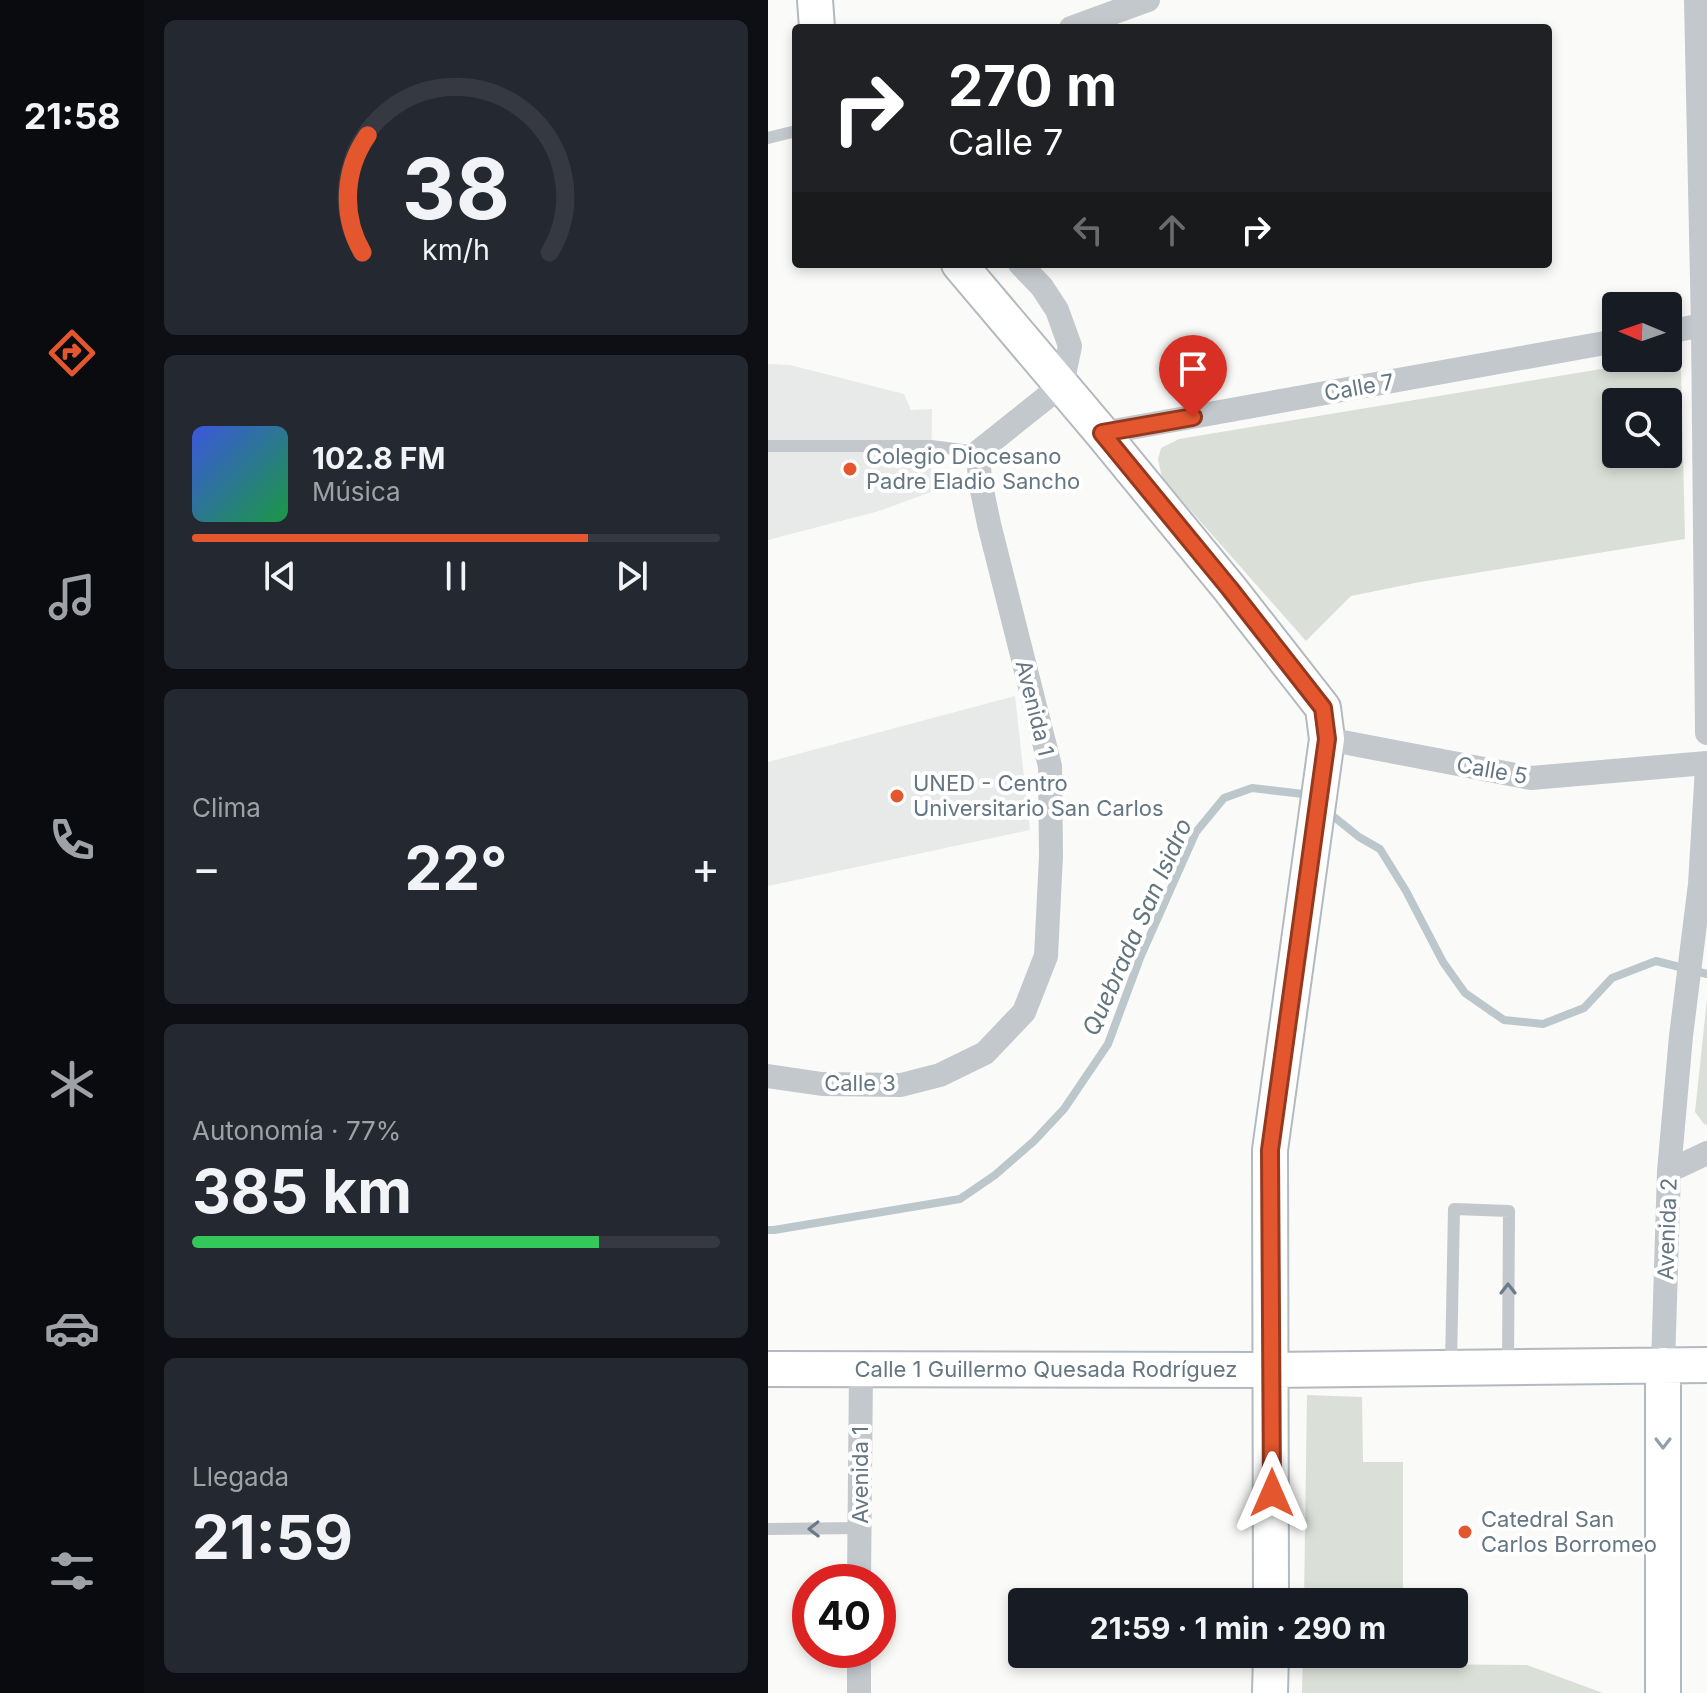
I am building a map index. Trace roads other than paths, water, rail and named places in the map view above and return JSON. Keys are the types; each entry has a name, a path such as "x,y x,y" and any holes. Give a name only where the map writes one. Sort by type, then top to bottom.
{"main road":[{"path":"815,0 817,24"},
{"path":"962,268 1230,589 1323,708 1325,755 1270,1150 1271,1588"},
{"name":"Avenida 2","path":"1663,1365 1663,1693"},
{"name":"Calle 1 Guillermo Quesada Rodríguez","path":"768,1369 1271,1370 1707,1365"},
{"path":"1270,1693 1271,1668"}],"street":[{"path":"1082,24 1148,0"},
{"path":"1696,0 1705,325 1707,733"},
{"path":"978,452 1062,385 1070,346 1057,310 1042,287 1024,268"},
{"path":"1682,329 1705,325"},
{"name":"Calle 7","path":"1102,433 1602,344"},
{"name":"Avenida 1","path":"978,452 980,481 989,524 1050,766 1051,856 1046,956 1024,1012"},
{"name":"Calle 5","path":"1325,755 1531,778 1707,765"},
{"name":"Avenida 2","path":"1663,1365 1669,1171 1681,1036 1700,884 1707,765"},
{"name":"Calle 3","path":"768,1076 822,1084 901,1085 940,1075 985,1053 1024,1012"},
{"path":"1669,1171 1707,1153"},
{"name":"Avenida 1","path":"859,1564 861,1369"},
{"path":"859,1668 859,1693"}],"lane":[{"path":"768,138 792,132"},
{"path":"768,446 931,446 978,452"},
{"path":"1450,1368 1454,1209 1509,1211 1508,1367"},
{"path":"768,1529 860,1528"}],"waterway":[{"name":"Quebrada San Isidro","path":"768,1230 960,1199 995,1175 1064,1109 1108,1044 1140,958 1196,832 1224,798 1252,788 1303,794 1310,799"},
{"name":"Quebrada San Isidro","path":"1328,812 1380,849 1443,962 1465,993 1504,1020 1543,1024 1584,1008 1612,978 1656,961 1707,974"}],"place":[{"name":"Colegio Diocesano Padre Eladio Sancho","path":"850,469"},
{"name":"UNED - Centro Universitario San Carlos","path":"897,796"},
{"name":"Catedral San Carlos Borromeo","path":"1465,1532"}]}
